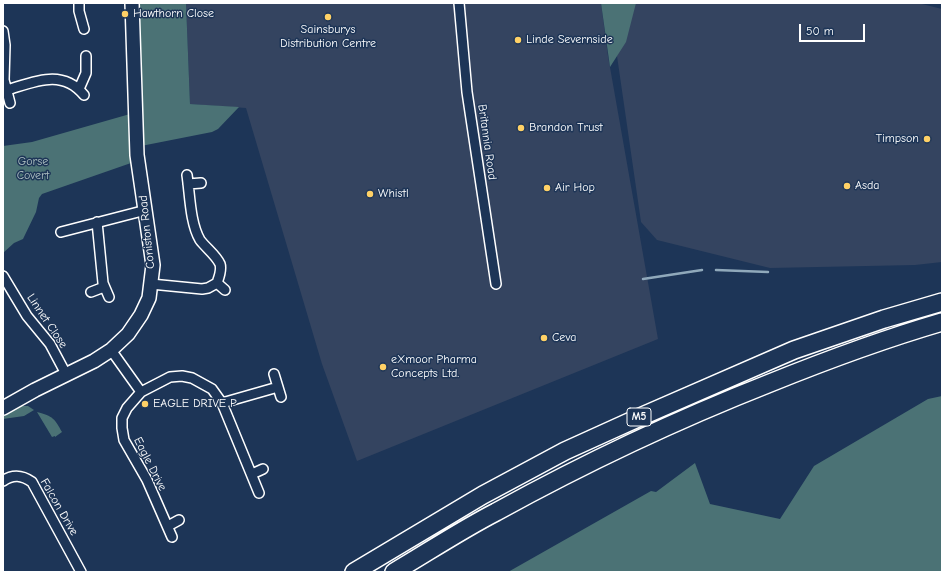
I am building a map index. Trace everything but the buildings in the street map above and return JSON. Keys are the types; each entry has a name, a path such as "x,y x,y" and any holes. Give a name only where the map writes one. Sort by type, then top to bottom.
{"highway":[{"name":"M5","path":"354,572 483,495 565,451 794,350 884,319 942,302"},
{"name":"M5","path":"394,572 494,512 643,437 708,408 795,373 910,331 942,322"},
{"name":"M5","path":"795,373 857,360 908,343 942,334"}],"street":[{"path":"78,3 84,29"},
{"name":"Coniston Road","path":"3,408 66,374 94,361 111,350 128,334 141,315 149,298 153,265 136,148 132,3"},
{"name":"Britannia Road","path":"459,3 467,92 496,284"},
{"path":"3,31 5,45 3,72 10,103"},
{"path":"7,90 48,79 65,80 82,92 86,73 86,56"},
{"path":"151,284 202,289 208,288 217,283 220,276 220,266 200,239 194,227 188,180 201,183"},
{"path":"61,232 146,210"},
{"path":"97,222 104,287 109,297"},
{"name":"Linnet Close","path":"4,281 27,316 50,344 66,374"},
{"path":"217,283 225,290"},
{"path":"91,292 104,287"},
{"path":"111,350 141,392"},
{"path":"274,374 281,398"},
{"name":"Eagle Drive","path":"172,537 147,480 124,440 122,428 122,418 127,408 141,392 170,377 182,376 192,378 212,389 222,403 259,493"},
{"path":"222,403 278,387"},
{"path":"252,474 263,469"},
{"name":"Falcon Drive","path":"3,481 14,476 24,477 32,482 81,572"},
{"path":"168,526 179,520"}],"shaded area":[{"path":"186,3 601,3 608,56 658,339 357,461 322,364 246,108 190,104"},
{"path":"629,3 918,3 942,9 942,262 915,265 770,268 657,240 641,222 617,56"}],"green space":[{"path":"139,3 186,3 190,104 239,107 218,129 212,132 141,146"},
{"path":"601,3 636,3 626,42 610,67"},
{"name":"Gorse Covert","path":"130,114 131,163 42,194 39,198 36,212 23,239 14,243 3,253 3,146 32,142"},
{"path":"942,396 942,572 508,572 651,491 656,492 695,463 710,504 780,519 814,466 928,399"},
{"path":"16,406 28,406 34,410 24,416 3,419 3,413"},
{"path":"37,412 47,415 53,419 62,432 55,437 52,437"}],"waterway":[{"path":"643,279 702,270"},
{"path":"716,270 768,272"}],"place":[{"name":"Hawthorn Close","path":"125,14"},
{"name":"Sainsburys Distribution Centre","path":"328,17"},
{"name":"Linde Severnside","path":"518,40"},
{"name":"Brandon Trust","path":"521,128"},
{"name":"Timpson","path":"927,139"},
{"name":"Asda","path":"847,186"},
{"name":"Air Hop","path":"547,188"},
{"name":"Whistl","path":"370,194"},
{"name":"Ceva","path":"544,338"},
{"name":"eXmoor Pharma Concepts Ltd.","path":"383,367"},
{"name":"EAGLE DRIVE P","path":"145,404"}]}
